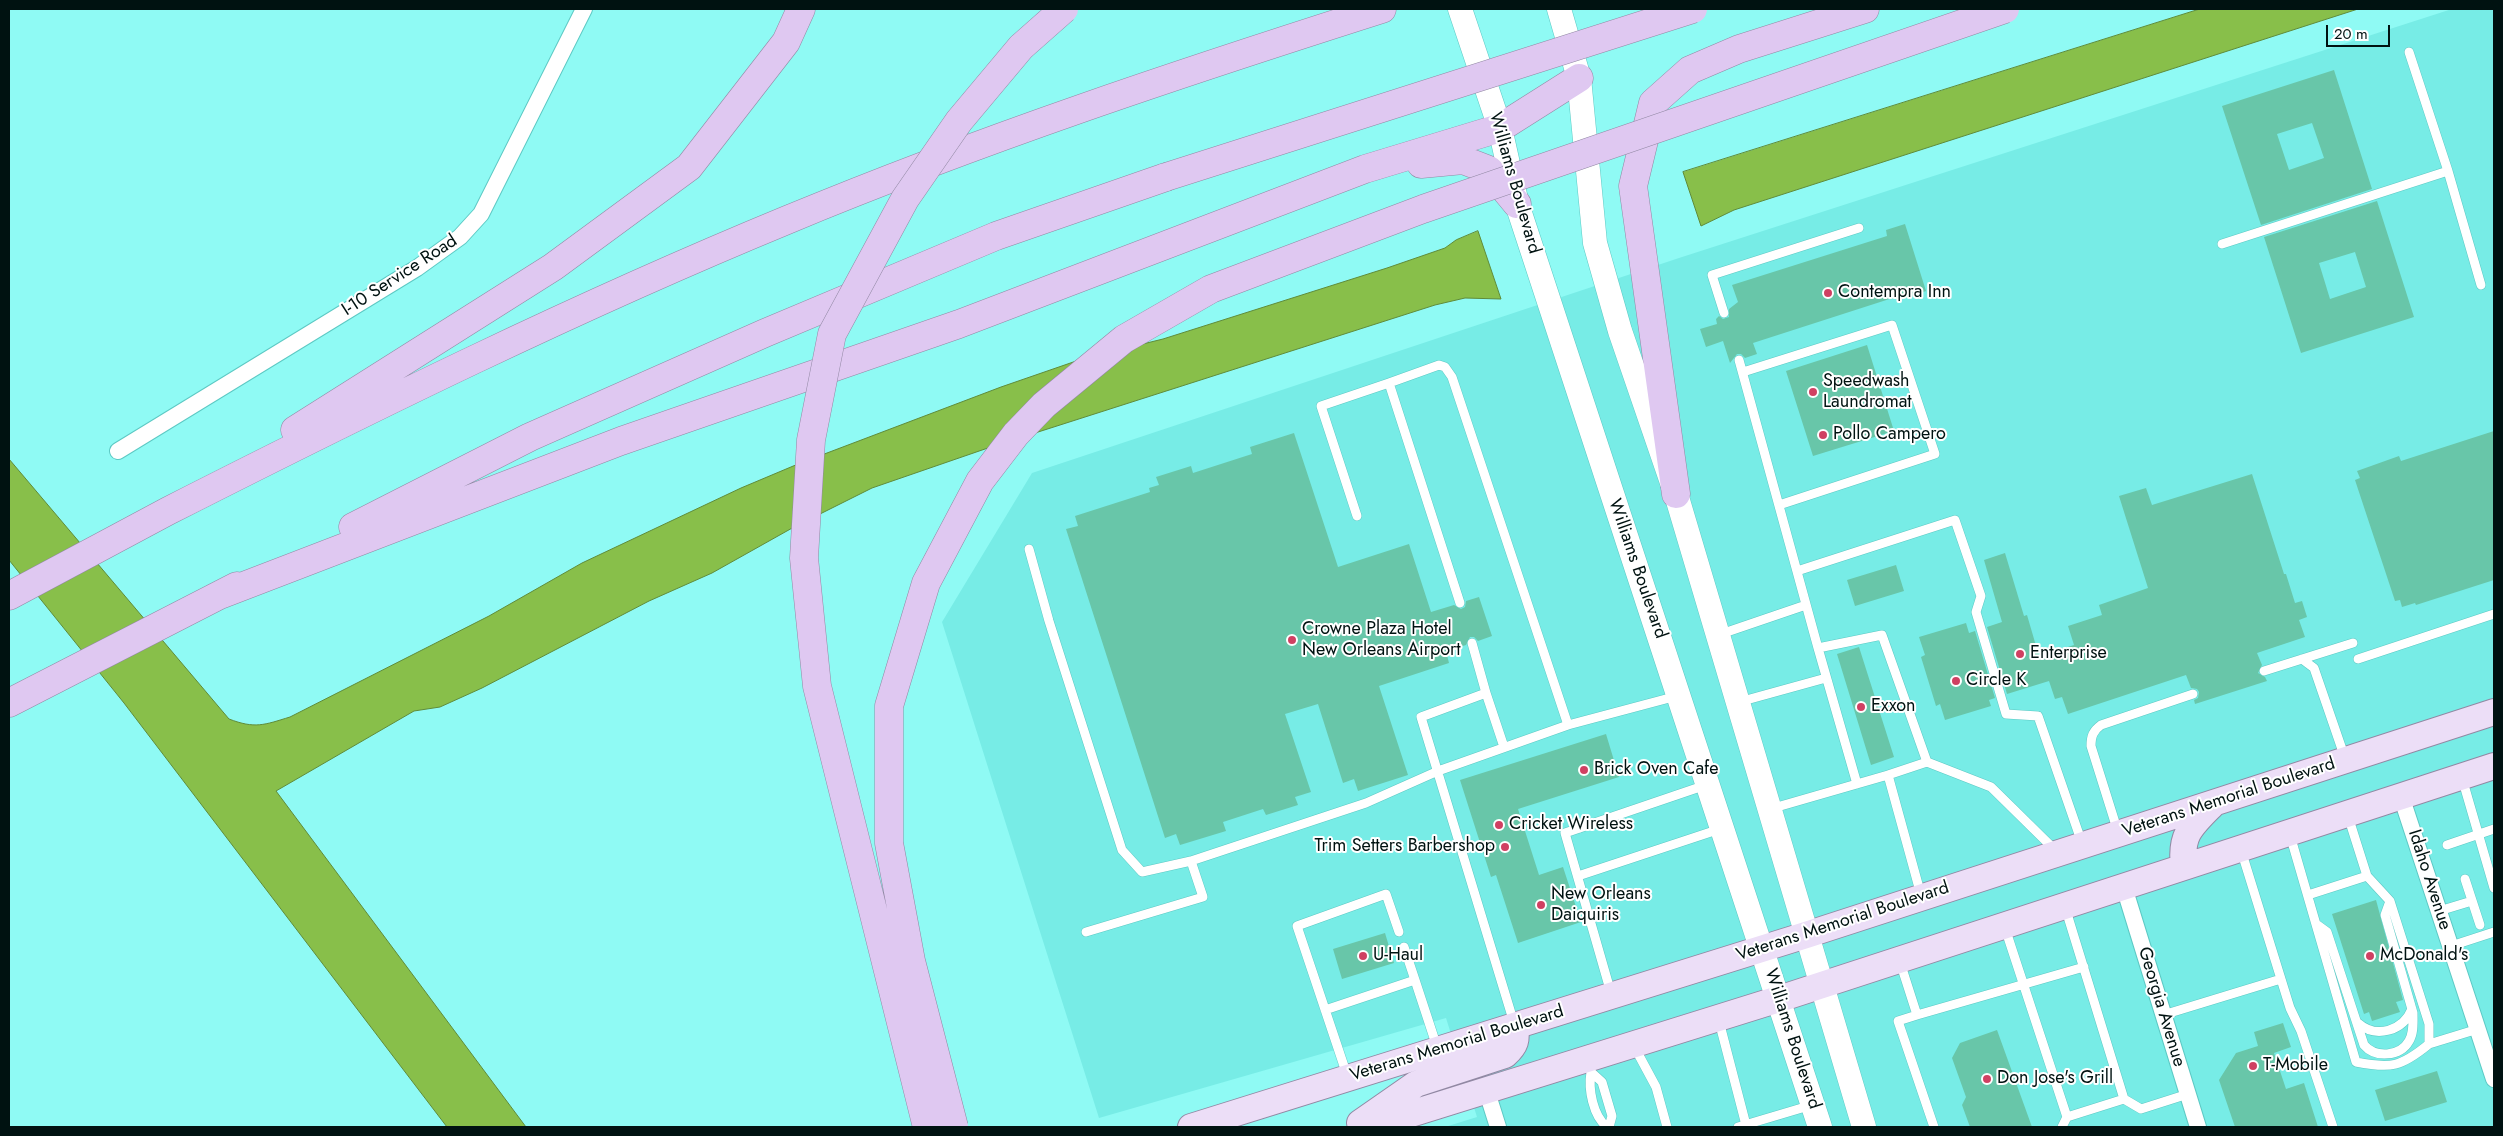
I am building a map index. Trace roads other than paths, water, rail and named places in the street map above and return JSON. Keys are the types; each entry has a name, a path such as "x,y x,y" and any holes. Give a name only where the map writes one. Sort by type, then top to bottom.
{"highway":[{"path":"163,514 553,267 689,167 786,42 801,9"},
{"path":"927,1127 817,686 804,558 811,440 832,334 905,198 971,106 1021,47 1064,9"},
{"path":"9,596 163,514 417,388 626,289 814,208 960,151 1129,90 1382,9"},
{"path":"18,698 530,437 765,333 996,236 1166,177 1694,9"},
{"path":"1676,494 1633,186 1653,103 1690,70 1739,49 1865,9"},
{"path":"954,1127 911,961 889,843 889,706 926,583 980,481 1016,434 1044,405 1124,339 1211,289 1423,209 2006,9"},
{"path":"220,595 621,441 959,324 1365,169 1500,128 1579,78"},
{"path":"1365,169 1463,160 1489,170 1517,204"}],"main road":[{"name":"Williams Boulevard","path":"1460,9 1500,128 1517,204 1820,1127"},
{"path":"1559,9 1579,78 1595,243 1620,331 1676,494 1864,1127"},
{"name":"Veterans Memorial Boulevard","path":"1191,1127 1806,935 2494,712"},
{"path":"2401,796 2494,748"},
{"path":"1369,1127 1487,1092 1588,1066 1634,1045 2494,766"},
{"path":"2184,866 2182,850 2185,838 2192,826 2214,803"},
{"path":"1353,1127 1416,1084 1505,1055 1514,1047 1517,1040 1515,1026"}],"street":[{"name":"I-10 Service Road","path":"118,451 417,268 460,237 481,214 584,9"},
{"name":"Idaho Avenue","path":"2401,796 2494,1079"},
{"name":"Georgia Avenue","path":"2124,887 2198,1127"},
{"path":"1487,1092 1498,1127"}],"lane":[{"path":"2409,52 2448,171 2481,285"},
{"path":"2222,244 2448,171"},
{"path":"1724,313 1712,275 1859,228"},
{"path":"1743,372 1892,325 1935,454 1779,505"},
{"path":"1739,360 1857,784"},
{"path":"1357,516 1321,406 1439,365 1445,367 1452,377 1568,725"},
{"path":"1389,383 1460,603"},
{"path":"1797,572 1955,520 1982,596 1976,612 2006,714 2038,716 2071,849"},
{"path":"1028,549 1048,621 1122,850 1142,872 1191,861 1366,803 1438,771 1568,725 1679,695"},
{"path":"1718,635 1806,606"},
{"path":"2358,659 2494,614"},
{"path":"1818,648 1882,635 1927,762"},
{"path":"1472,643 1504,747"},
{"path":"2264,671 2353,643"},
{"path":"2302,659 2314,668 2346,760"},
{"path":"1738,702 1826,678"},
{"path":"1486,693 1421,717 1515,1026"},
{"path":"2118,834 2091,746 2091,738 2095,730 2101,725 2193,694"},
{"path":"1770,809 1927,762 1991,787 2071,849"},
{"path":"1888,775 1922,898"},
{"path":"2462,776 2494,888"},
{"path":"1612,995 1566,833 1708,784"},
{"path":"2347,813 2367,876 2390,901 2429,1024 2429,1044"},
{"path":"1578,876 1723,828"},
{"path":"2447,845 2494,829"},
{"path":"2289,832 2356,1062 2384,1067 2412,1059 2429,1044 2478,1029"},
{"path":"2240,848 2290,1008 2301,1031 2333,1127"},
{"path":"1086,932 1203,897 1191,861"},
{"path":"2308,895 2367,876"},
{"path":"2465,879 2480,925"},
{"path":"1348,1078 1297,926 1386,894 1399,932"},
{"path":"2316,924 2327,932 2364,1044 2369,1050 2380,1055 2393,1052 2403,1048 2410,1041 2413,1030 2412,1008 2385,915 2390,901"},
{"path":"2439,911 2472,901"},
{"path":"2065,906 2124,1099 2141,1109 2188,1094"},
{"path":"2004,926 2067,1117 2062,1127"},
{"path":"2451,946 2494,932"},
{"path":"1404,947 1438,1050"},
{"path":"1899,960 1917,1015"},
{"path":"1934,1127 1898,1021 2024,986 2084,967"},
{"path":"2163,1015 2281,979"},
{"path":"1325,1010 1415,980"},
{"path":"2358,1023 2366,1030 2377,1033 2388,1030 2402,1024 2412,1008"},
{"path":"1718,1018 1742,1126 1813,1105"},
{"path":"1634,1045 1656,1087 1667,1127"},
{"path":"1588,1066 1602,1082 1612,1116 1608,1127 1599,1121 1589,1085 1588,1066"},
{"path":"2067,1117 2124,1099"}],"place":[{"name":"Contempra Inn","path":"1828,293"},
{"name":"Speedwash Laundromat","path":"1813,392"},
{"name":"Pollo Campero","path":"1823,435"},
{"name":"Crowne Plaza Hotel New Orleans Airport","path":"1292,640"},
{"name":"Enterprise","path":"2020,654"},
{"name":"Circle K","path":"1956,681"},
{"name":"Exxon","path":"1861,707"},
{"name":"Brick Oven Cafe","path":"1584,770"},
{"name":"Cricket Wireless","path":"1499,825"},
{"name":"Trim Setters Barbershop","path":"1505,847"},
{"name":"New Orleans Daiquiris","path":"1541,905"},
{"name":"U-Haul","path":"1363,956"},
{"name":"McDonald's","path":"2370,956"},
{"name":"T-Mobile","path":"2253,1066"},
{"name":"Don Jose's Grill","path":"1987,1079"}]}
